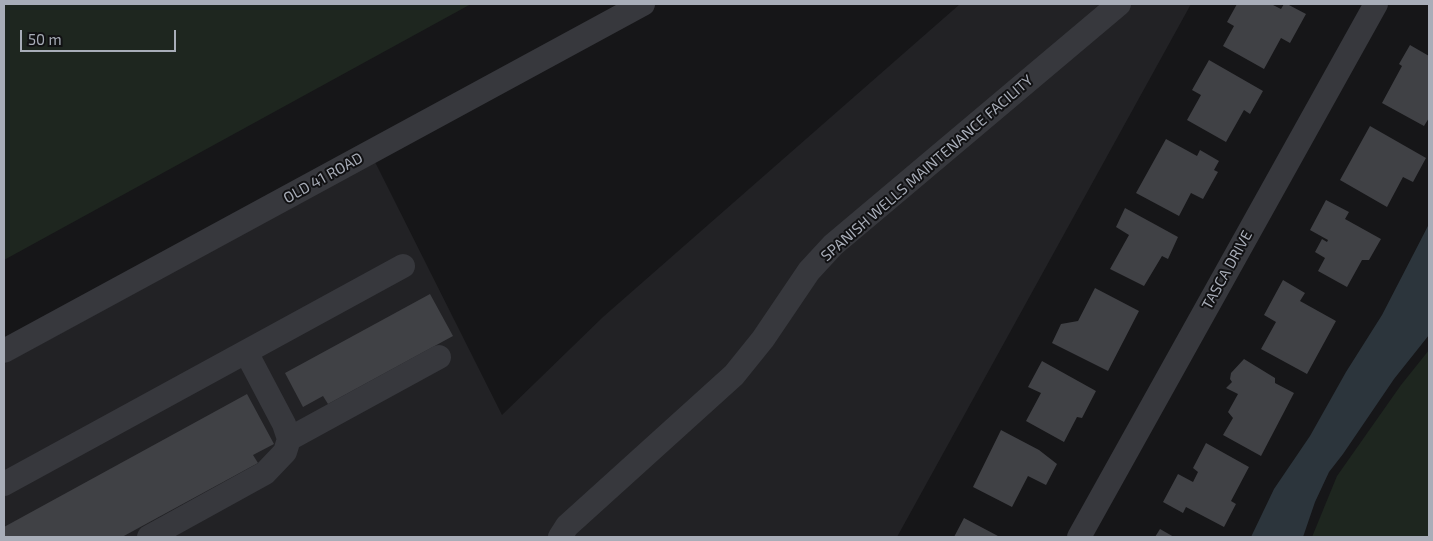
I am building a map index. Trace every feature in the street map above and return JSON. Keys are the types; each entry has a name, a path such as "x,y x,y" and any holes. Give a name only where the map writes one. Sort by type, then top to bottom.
{"street":[{"name":"OLD 41 ROAD","path":"4,351 643,4"},
{"name":"SPANISH WELLS MAINTENANCE FACILITY","path":"560,537 566,526 734,375 763,339 809,271 833,245 1119,4"},
{"name":"TASCA DRIVE","path":"1079,537 1376,4"},
{"path":"4,484 403,266"},
{"path":"149,537 265,473 285,452 289,439 284,424 246,352"},
{"path":"289,439 439,357"}],"shaded area":[{"path":"4,4 471,4 4,260"},
{"path":"960,4 1191,4 897,537 4,537 4,364 375,162 502,415 603,317"},
{"path":"1429,224 1429,335 1394,379 1329,472 1315,502 1303,537 1251,537 1274,489 1310,436 1346,372 1382,315"},
{"path":"1429,350 1429,537 1312,537 1337,476 1401,385"}],"building":[{"path":"1237,4 1271,4 1281,9 1284,4 1287,4 1306,14 1290,43 1281,38 1264,69 1223,46 1234,26 1227,22"},
{"path":"1410,45 1429,56 1429,118 1424,126 1382,103 1402,66 1399,64"},
{"path":"1209,60 1263,91 1250,114 1244,110 1226,142 1187,120 1201,95 1192,90"},
{"path":"1370,126 1426,158 1413,182 1403,177 1387,207 1340,180"},
{"path":"1166,139 1197,156 1200,150 1219,161 1214,170 1218,172 1203,199 1191,193 1179,216 1136,193"},
{"path":"1326,200 1349,212 1345,219 1381,239 1369,260 1362,260 1347,287 1318,271 1325,258 1315,252 1322,239 1327,242 1328,240 1310,230"},
{"path":"1125,208 1178,237 1168,259 1162,256 1144,286 1110,269 1129,235 1116,227"},
{"path":"1283,280 1305,293 1300,301 1336,321 1307,374 1261,349 1276,322 1264,315"},
{"path":"1095,288 1139,311 1108,371 1052,343 1061,324 1078,321"},
{"path":"430,294 453,336 328,404 323,396 303,407 285,373"},
{"path":"1244,359 1275,378 1275,383 1294,393 1261,456 1223,435 1233,418 1228,412 1238,394 1226,388 1232,382 1230,379 1231,373"},
{"path":"1042,361 1096,391 1082,418 1077,417 1064,442 1026,421 1041,393 1028,387"},
{"path":"247,394 274,444 253,455 258,463 122,537 4,537 4,527"},
{"path":"1001,430 1039,450 1057,464 1046,485 1028,476 1012,507 973,487"},
{"path":"1206,443 1249,467 1231,501 1236,504 1224,527 1186,507 1183,513 1163,502 1178,474 1193,482 1198,472 1193,468"},
{"path":"964,518 998,536 954,537"},
{"path":"1160,529 1174,537 1155,537"}]}
